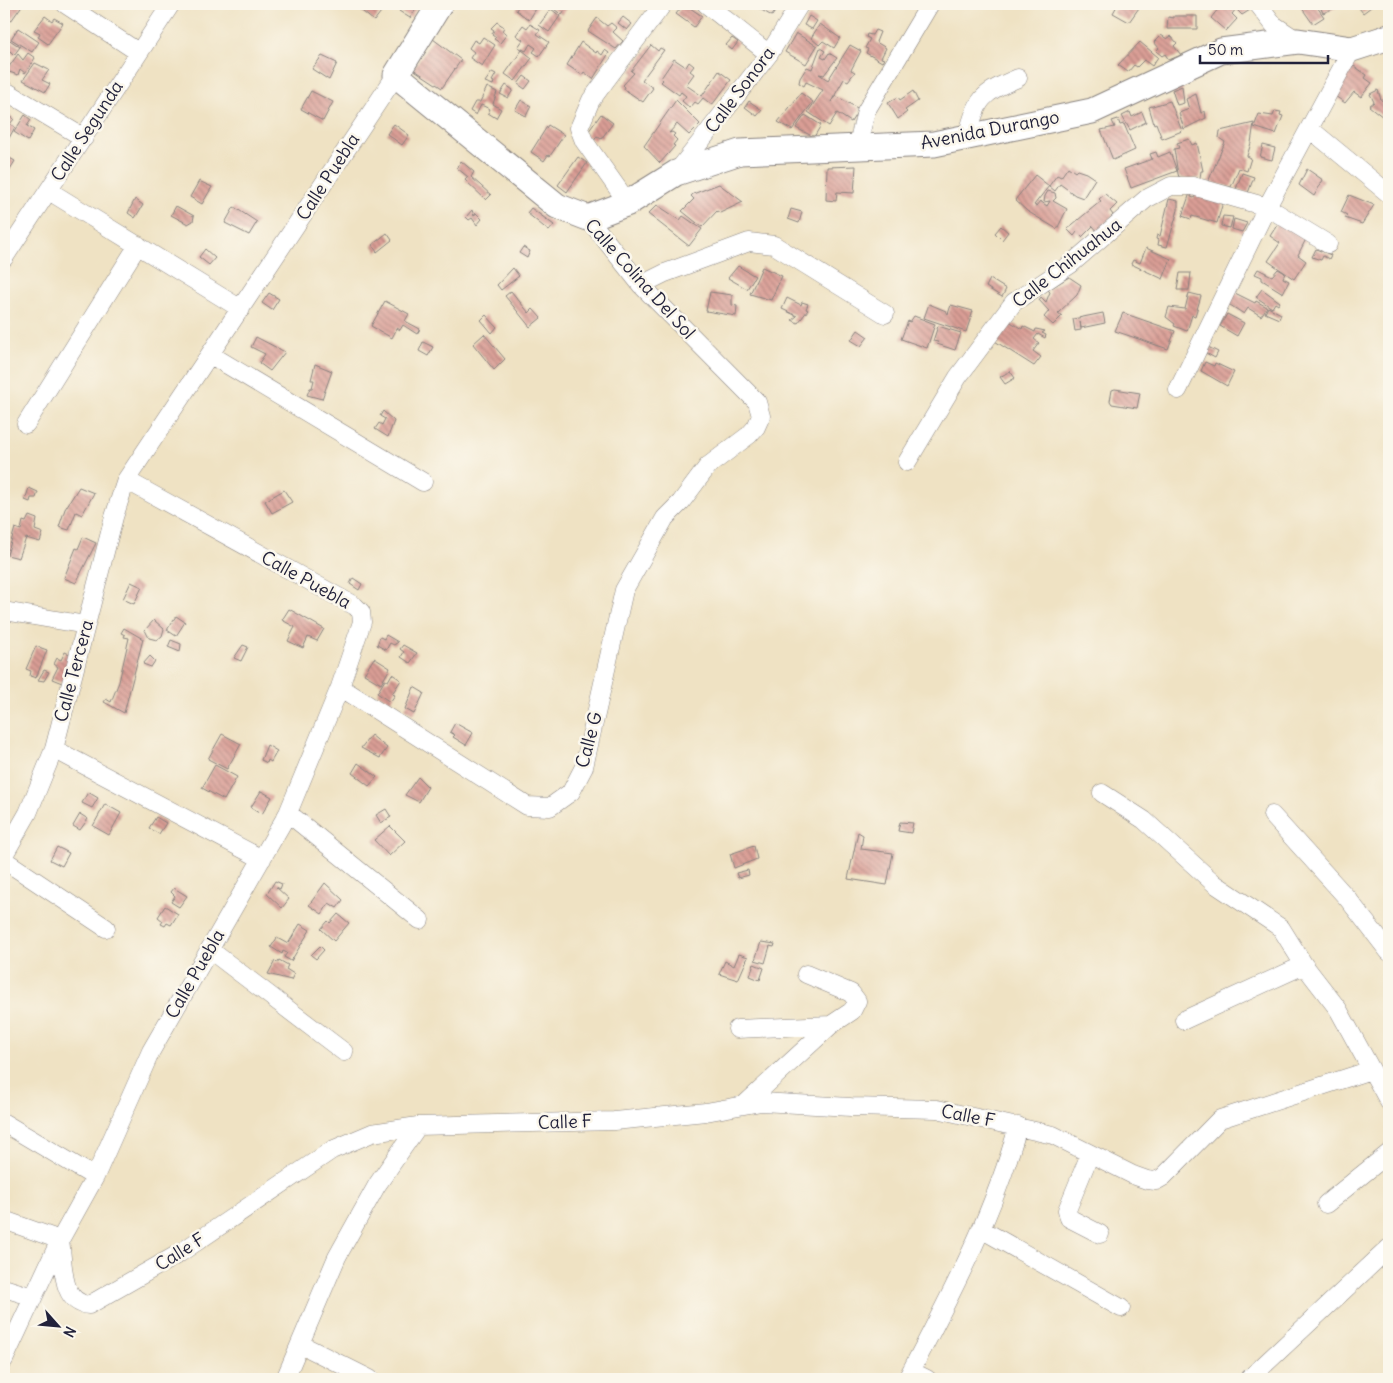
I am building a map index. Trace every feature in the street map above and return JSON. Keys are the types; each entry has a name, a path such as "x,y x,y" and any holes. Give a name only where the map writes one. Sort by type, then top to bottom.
{"main road":[{"name":"Calle Puebla","path":"396,75 440,4"},
{"name":"Avenida Durango","path":"588,218 628,203 676,173 740,152 934,144 1092,111 1221,51 1298,41 1352,49 1387,41"},
{"name":"Calle Colina Del Sol","path":"396,75 557,206 588,218"}],"street":[{"path":"65,4 138,52"},
{"name":"Calle Segunda","path":"6,249 49,191 171,4"},
{"path":"628,203 584,141 579,128 591,100 663,4"},
{"path":"706,4 769,54"},
{"name":"Calle Sonora","path":"676,173 769,54 800,4"},
{"path":"857,148 866,111 930,4"},
{"path":"1258,4 1274,25 1298,41"},
{"path":"1178,390 1267,207 1352,49"},
{"name":"Calle Puebla","path":"4,1360 60,1240 95,1178 151,1052 288,813 340,687 362,622 360,612 355,606 126,480 396,75"},
{"path":"966,137 975,109 990,90 1018,78"},
{"path":"4,90 84,138"},
{"path":"1310,129 1389,194"},
{"name":"Calle Chihuahua","path":"907,462 958,377 1014,302 1071,264 1146,199 1171,186 1193,186 1267,207 1328,244"},
{"path":"49,191 241,309"},
{"name":"Calle Colina Del Sol","path":"588,218 641,286 757,402"},
{"path":"641,286 665,273 749,242 774,245 885,314"},
{"path":"26,424 138,245"},
{"path":"211,355 423,482"},
{"name":"Calle G","path":"340,687 527,806 550,806 571,792 584,767 624,590 665,518 681,502 708,466 749,435 756,427 760,416 757,402"},
{"name":"Calle Tercera","path":"4,855 24,820 54,749 114,517 126,480"},
{"path":"4,611 86,625"},
{"path":"54,749 262,859"},
{"path":"1102,793 1144,820 1215,884 1281,928 1304,965 1338,1010 1389,1102"},
{"path":"288,813 420,920"},
{"path":"1272,815 1348,899 1389,952"},
{"path":"4,860 106,928"},
{"path":"210,950 344,1052"},
{"path":"1184,1020 1304,965"},
{"path":"744,1105 831,1025 852,1011 856,1001 851,993 806,974"},
{"path":"737,1029 831,1025"},
{"name":"Calle F","path":"60,1240 67,1289 72,1299 80,1304 89,1305 180,1253 332,1150 372,1133 418,1126 614,1120 706,1112 761,1102 937,1109 1053,1135 1132,1175 1156,1180 1163,1177 1220,1119 1371,1070"},
{"path":"4,1123 95,1178"},
{"path":"285,1379 337,1257 377,1185 418,1126"},
{"path":"928,1379 909,1375 981,1229 1008,1161 1018,1126"},
{"path":"1326,1204 1389,1153"},
{"path":"1090,1154 1067,1210 1069,1218 1100,1234"},
{"path":"4,1220 60,1240"},
{"path":"981,1229 1121,1308"},
{"path":"1249,1379 1389,1248"},
{"path":"4,1288 32,1297"},
{"path":"300,1344 370,1379"}],"building":[{"path":"4,4 23,4 11,21 4,17"},
{"path":"359,4 387,4 374,21 357,7"},
{"path":"404,4 410,4 417,8 410,18 399,11"},
{"path":"520,4 539,4 529,20 516,10"},
{"path":"547,4 570,4 562,15"},
{"path":"684,4 702,16 694,27 676,14"},
{"path":"751,4 780,4 772,16"},
{"path":"1118,4 1141,5 1129,22 1113,13"},
{"path":"1222,4 1246,4 1250,10 1242,15 1236,9 1232,14 1237,19 1226,31 1211,18"},
{"path":"1299,4 1315,4 1324,17 1313,24"},
{"path":"1319,4 1344,4 1323,13"},
{"path":"1356,4 1375,4 1363,13"},
{"path":"551,9 560,16 549,32 539,25"},
{"path":"45,16 52,21 54,18 63,23 48,44 38,37 40,33 34,30"},
{"path":"809,16 817,21 812,29 804,25"},
{"path":"1174,16 1197,16 1197,29 1167,29 1168,17 1174,18"},
{"path":"623,17 632,24 627,30 618,23"},
{"path":"597,18 607,26 611,23 617,28 613,32 623,41 616,49 588,31"},
{"path":"497,22 504,27 502,31 507,34 500,43 494,39 496,37 492,34 494,30 491,28"},
{"path":"530,24 540,30 537,34 549,42 539,56 533,52 536,48 530,44 526,51 518,47 523,40 516,35 523,25 527,28"},
{"path":"820,24 840,38 834,48 823,41 819,45 811,38"},
{"path":"18,28 39,42 32,52 11,39"},
{"path":"875,30 880,32 876,42 886,48 881,58 884,59 882,62 866,53 868,49 865,48 870,39 866,37 867,34 872,35"},
{"path":"796,33 817,46 806,64 785,52"},
{"path":"1161,35 1167,39 1171,36 1177,43 1174,46 1181,55 1169,60 1165,54 1162,56 1156,51 1159,48 1154,42"},
{"path":"4,36 20,47 14,55 10,51 4,61"},
{"path":"483,37 495,45 482,66 470,58 474,52 469,48 474,40 479,43"},
{"path":"732,38 738,42 732,50 726,45"},
{"path":"433,39 461,60 442,88 413,69"},
{"path":"581,42 596,53 597,51 602,55 605,50 609,53 593,79 584,72 582,75 567,65"},
{"path":"1140,42 1158,57 1152,66 1144,60 1137,67 1134,65 1128,72 1118,65"},
{"path":"651,45 658,51 660,48 664,50 642,80 653,88 643,102 624,89 623,85 634,73 631,71"},
{"path":"850,45 861,51 851,70 855,72 848,81 844,79 831,102 836,96 859,109 851,122 837,113 829,126 808,112 823,90 806,82 804,86 799,83 800,78 807,67 812,69 820,48 825,51 821,57 825,59 829,53 837,58 824,75 819,74 828,80"},
{"path":"522,50 532,58 515,81 505,74"},
{"path":"28,53 35,58 25,73 20,69 18,75 6,71 18,54 23,60"},
{"path":"322,56 337,63 329,80 312,69"},
{"path":"674,59 686,67 689,62 694,66 690,71 694,74 686,85 702,96 719,71 731,80 712,105 703,98 698,104 695,102 690,108 682,101 686,96 681,92 679,95 661,82 663,80 661,78"},
{"path":"35,63 49,70 42,80 50,84 45,92 23,80"},
{"path":"1354,66 1367,75 1365,78 1372,83 1361,97 1354,92 1345,103 1335,96 1350,68"},
{"path":"492,72 496,74 492,81 494,82 493,85 485,82"},
{"path":"524,76 531,81 525,89 518,84"},
{"path":"506,85 513,90 508,98 500,94"},
{"path":"1182,86 1184,103 1177,105 1172,90"},
{"path":"487,87 497,92 493,104 501,109 496,118 488,113 490,109 481,105 476,115 470,111 475,102 480,102"},
{"path":"1378,90 1381,100 1389,105 1389,110 1383,117 1369,106 1374,102 1370,94"},
{"path":"311,91 333,102 323,121 301,109"},
{"path":"913,91 918,101 905,110 907,112 898,119 888,103 898,97 900,100"},
{"path":"801,93 813,102 792,130 778,122"},
{"path":"1196,94 1201,113 1205,111 1206,118 1184,129 1179,113 1189,109 1186,99"},
{"path":"521,100 531,106 526,116 515,110"},
{"path":"676,100 700,124 689,135 677,124 669,133 675,134 673,136 677,140 673,145 675,146 660,163 644,146"},
{"path":"749,101 762,110 757,116 745,107"},
{"path":"1170,101 1182,131 1162,139 1156,123 1154,124 1149,107"},
{"path":"1275,111 1281,112 1280,115 1283,116 1276,134 1254,127 1259,114 1273,116"},
{"path":"1130,112 1132,117 1142,112 1146,122 1130,130 1122,116"},
{"path":"601,114 613,123 601,139 597,136 594,141 586,135"},
{"path":"9,115 14,119 10,124 15,127 9,138 4,134 4,117 7,118"},
{"path":"25,115 31,120 27,126 34,130 28,141 14,132"},
{"path":"805,115 821,125 814,137 796,128"},
{"path":"1118,119 1120,125 1124,124 1135,150 1113,160 1101,130 1115,127 1112,121"},
{"path":"1254,123 1247,156 1251,158 1247,171 1239,168 1231,187 1208,182 1225,142 1219,138 1220,131"},
{"path":"394,124 409,135 402,145 387,134"},
{"path":"548,125 564,135 550,156 548,155 544,161 531,152"},
{"path":"1189,139 1192,145 1197,143 1203,171 1201,171 1200,178 1188,179 1179,177 1178,174 1174,149 1179,148 1177,143"},
{"path":"1263,145 1275,148 1272,160 1260,157"},
{"path":"1156,152 1158,157 1170,152 1177,171 1131,188 1124,169 1152,159 1150,154"},
{"path":"4,155 15,161 7,174 4,172"},
{"path":"578,157 587,163 567,192 558,185"},
{"path":"461,161 474,172 471,177 491,195 486,200 465,180 468,177 457,168"},
{"path":"856,166 854,193 837,192 836,201 826,200 827,167"},
{"path":"1068,167 1075,172 1077,170 1086,173 1095,179 1083,198 1075,195 1060,184 1055,191 1049,186 1057,175 1061,177"},
{"path":"1307,169 1323,180 1314,196 1299,185"},
{"path":"1242,173 1254,177 1248,193 1236,189"},
{"path":"1035,175 1049,186 1034,205 1036,206 1040,201 1047,206 1050,201 1044,202 1048,191 1055,193 1056,198 1053,201 1067,209 1057,229 1027,211 1015,200"},
{"path":"199,181 212,187 202,204 190,197"},
{"path":"719,184 743,202 720,213 717,211 702,227 682,211 694,199 691,196 693,194"},
{"path":"1190,193 1192,193 1191,197 1194,198 1196,194 1223,202 1217,223 1192,216 1191,219 1182,216"},
{"path":"1105,194 1117,204 1110,211 1113,215 1098,232 1093,226 1082,237 1077,232 1074,236 1067,229 1101,201 1099,199"},
{"path":"1349,195 1374,205 1362,224 1345,218 1347,215 1341,212"},
{"path":"135,199 143,205 135,218 128,213"},
{"path":"1169,199 1178,201 1178,210 1167,247 1158,245 1159,240 1156,239 1157,235 1160,236"},
{"path":"657,205 680,220 683,216 702,229 689,246 648,214"},
{"path":"176,206 194,216 193,221 188,224 171,215"},
{"path":"234,207 257,222 249,235 225,223"},
{"path":"531,208 554,225 549,231 527,213"},
{"path":"791,209 802,212 799,223 788,219"},
{"path":"472,210 474,216 476,213 482,219 477,225 472,218 469,220 466,217"},
{"path":"1223,216 1233,217 1230,228 1221,226"},
{"path":"1234,219 1247,223 1242,232 1232,229"},
{"path":"1281,219 1306,239 1298,255 1306,261 1294,279 1268,261 1280,243 1270,236"},
{"path":"1001,226 1008,232 1002,240 995,233"},
{"path":"387,233 392,240 377,252 372,245"},
{"path":"523,247 530,251 527,258 519,253"},
{"path":"1146,248 1171,259 1163,279 1131,264 1133,260 1140,263"},
{"path":"205,249 215,258 209,265 199,257"},
{"path":"1316,249 1331,255 1329,259 1323,256 1321,260 1312,257"},
{"path":"738,266 755,276 747,289 728,278"},
{"path":"762,267 782,276 771,300 750,294"},
{"path":"513,268 519,276 501,290 497,285"},
{"path":"1258,269 1272,276 1278,269 1285,273 1283,278 1289,281 1283,293 1255,274"},
{"path":"1180,273 1191,273 1189,290 1177,290"},
{"path":"1069,277 1081,285 1077,295 1058,313 1062,316 1053,325 1044,317 1049,311 1039,300 1041,297 1046,302 1050,292 1048,290"},
{"path":"990,279 1006,289 1002,297 986,287"},
{"path":"1262,289 1280,302 1278,305 1275,303 1272,308 1256,297"},
{"path":"511,291 529,313 533,309 541,318 530,327 505,296"},
{"path":"710,292 732,295 732,305 737,306 736,316 706,311"},
{"path":"1233,292 1267,307 1261,316 1248,308 1244,314 1227,303"},
{"path":"269,293 279,299 272,310 262,303"},
{"path":"1189,293 1201,296 1195,316 1192,315 1187,331 1174,326 1175,324 1166,317 1169,307 1185,309"},
{"path":"787,298 801,305 802,302 808,304 806,309 808,310 798,323 792,320 797,316 782,309"},
{"path":"385,301 409,314 405,321 420,329 417,334 403,325 400,330 397,328 392,338 371,326"},
{"path":"929,304 946,311 948,314 951,305 973,311 966,332 924,318"},
{"path":"1268,307 1281,314 1279,319 1265,313"},
{"path":"1103,313 1105,323 1081,328 1080,321 1081,330 1075,331 1073,319"},
{"path":"1123,313 1175,331 1168,349 1115,331"},
{"path":"1227,314 1244,323 1237,336 1220,326"},
{"path":"486,315 497,327 492,333 481,320"},
{"path":"914,316 935,324 927,348 901,339 908,321 910,322"},
{"path":"1009,321 1022,329 1023,326 1035,332 1036,329 1045,331 1042,333 1046,335 1045,338 1038,334 1034,339 1039,343 1033,351 1041,357 1034,366 990,338"},
{"path":"938,326 961,333 955,350 933,341"},
{"path":"858,330 868,337 861,346 851,340"},
{"path":"484,334 505,359 494,370 473,344"},
{"path":"256,337 285,352 270,371 259,363 265,354 251,347"},
{"path":"423,342 433,347 428,356 419,351"},
{"path":"1206,346 1218,352 1215,358 1204,352"},
{"path":"1205,362 1214,366 1215,363 1234,372 1227,386 1201,371"},
{"path":"315,364 332,371 322,399 307,395 310,388 312,388 314,380 311,380"},
{"path":"1010,371 1015,378 1005,384 1000,377"},
{"path":"1112,390 1140,393 1137,408 1112,404 1110,401"},
{"path":"383,411 394,421 388,437 375,429 379,423 382,425 385,419 380,416"},
{"path":"79,487 94,493 82,515 76,512 69,530 59,527 65,509"},
{"path":"29,488 38,492 36,498 31,498 30,502 25,500"},
{"path":"284,490 292,502 272,513 265,501"},
{"path":"29,516 37,519 35,530 43,533 40,542 26,538 19,558 7,555 15,528 21,530 23,521 26,522"},
{"path":"83,537 96,543 76,583 64,578 76,548 78,549"},
{"path":"353,578 362,584 359,590 350,584"},
{"path":"131,582 142,587 134,604 123,599"},
{"path":"289,609 324,629 317,641 308,637 303,648 288,641 295,627 282,620"},
{"path":"176,616 185,622 176,636 167,630"},
{"path":"154,620 164,629 162,636 157,640 149,638 145,630"},
{"path":"124,628 143,639 124,713 104,702 106,699 111,702 119,682 129,638 124,637 125,635 121,633"},
{"path":"386,635 398,642 394,645 390,643 386,650 377,645 380,637 384,639"},
{"path":"171,640 181,644 180,652 168,647"},
{"path":"243,645 248,647 241,661 234,658"},
{"path":"403,645 417,653 410,663 401,657 404,652 400,649"},
{"path":"36,646 47,650 36,678 30,676 31,671 26,669"},
{"path":"65,652 74,656 62,683 52,679 58,667 54,664 57,658 61,660"},
{"path":"150,656 155,661 151,667 143,664"},
{"path":"374,658 390,668 381,684 364,674"},
{"path":"44,670 49,672 44,681 38,680"},
{"path":"392,674 401,680 392,694 395,695 390,702 377,693 385,680 388,681"},
{"path":"414,687 424,693 414,714 405,709"},
{"path":"455,723 473,733 466,745 453,737 455,735 450,732"},
{"path":"222,734 241,744 227,769 208,759"},
{"path":"371,735 387,748 380,758 361,748"},
{"path":"267,745 277,751 271,762 268,760 267,763 261,760"},
{"path":"358,763 377,777 369,786 352,773"},
{"path":"215,765 237,777 224,800 202,788"},
{"path":"418,777 428,787 419,802 405,795"},
{"path":"261,791 272,797 262,814 251,807"},
{"path":"88,792 98,798 92,808 82,803"},
{"path":"105,804 121,813 109,835 93,826"},
{"path":"386,809 391,817 381,823 376,815"},
{"path":"80,814 88,819 80,830 73,826"},
{"path":"156,817 166,823 159,834 149,828"},
{"path":"900,822 913,823 911,833 898,831"},
{"path":"390,826 405,841 389,856 374,840"},
{"path":"858,832 863,835 861,849 893,853 887,885 848,879"},
{"path":"754,846 757,859 734,868 730,854"},
{"path":"57,847 69,853 62,866 50,860"},
{"path":"748,870 749,875 738,878 736,873"},
{"path":"275,881 282,884 280,889 276,887 289,899 282,908 267,894"},
{"path":"325,883 343,900 337,908 329,903 322,914 309,905"},
{"path":"174,888 187,896 179,907 171,902 175,896 171,892"},
{"path":"165,906 178,914 171,925 167,923 165,926 161,924 163,921 158,917"},
{"path":"338,914 349,923 334,941 321,929"},
{"path":"300,924 310,930 291,961 284,957 287,953 283,951 282,954 271,947 277,938 288,944"},
{"path":"761,942 775,944 774,947 770,946 765,963 755,960"},
{"path":"320,946 324,950 316,959 311,955"},
{"path":"739,954 748,957 738,980 719,974 725,961 734,966"},
{"path":"279,960 288,965 286,969 294,974 291,980 268,974 275,961 277,963"},
{"path":"754,964 764,968 760,980 750,976"}]}
